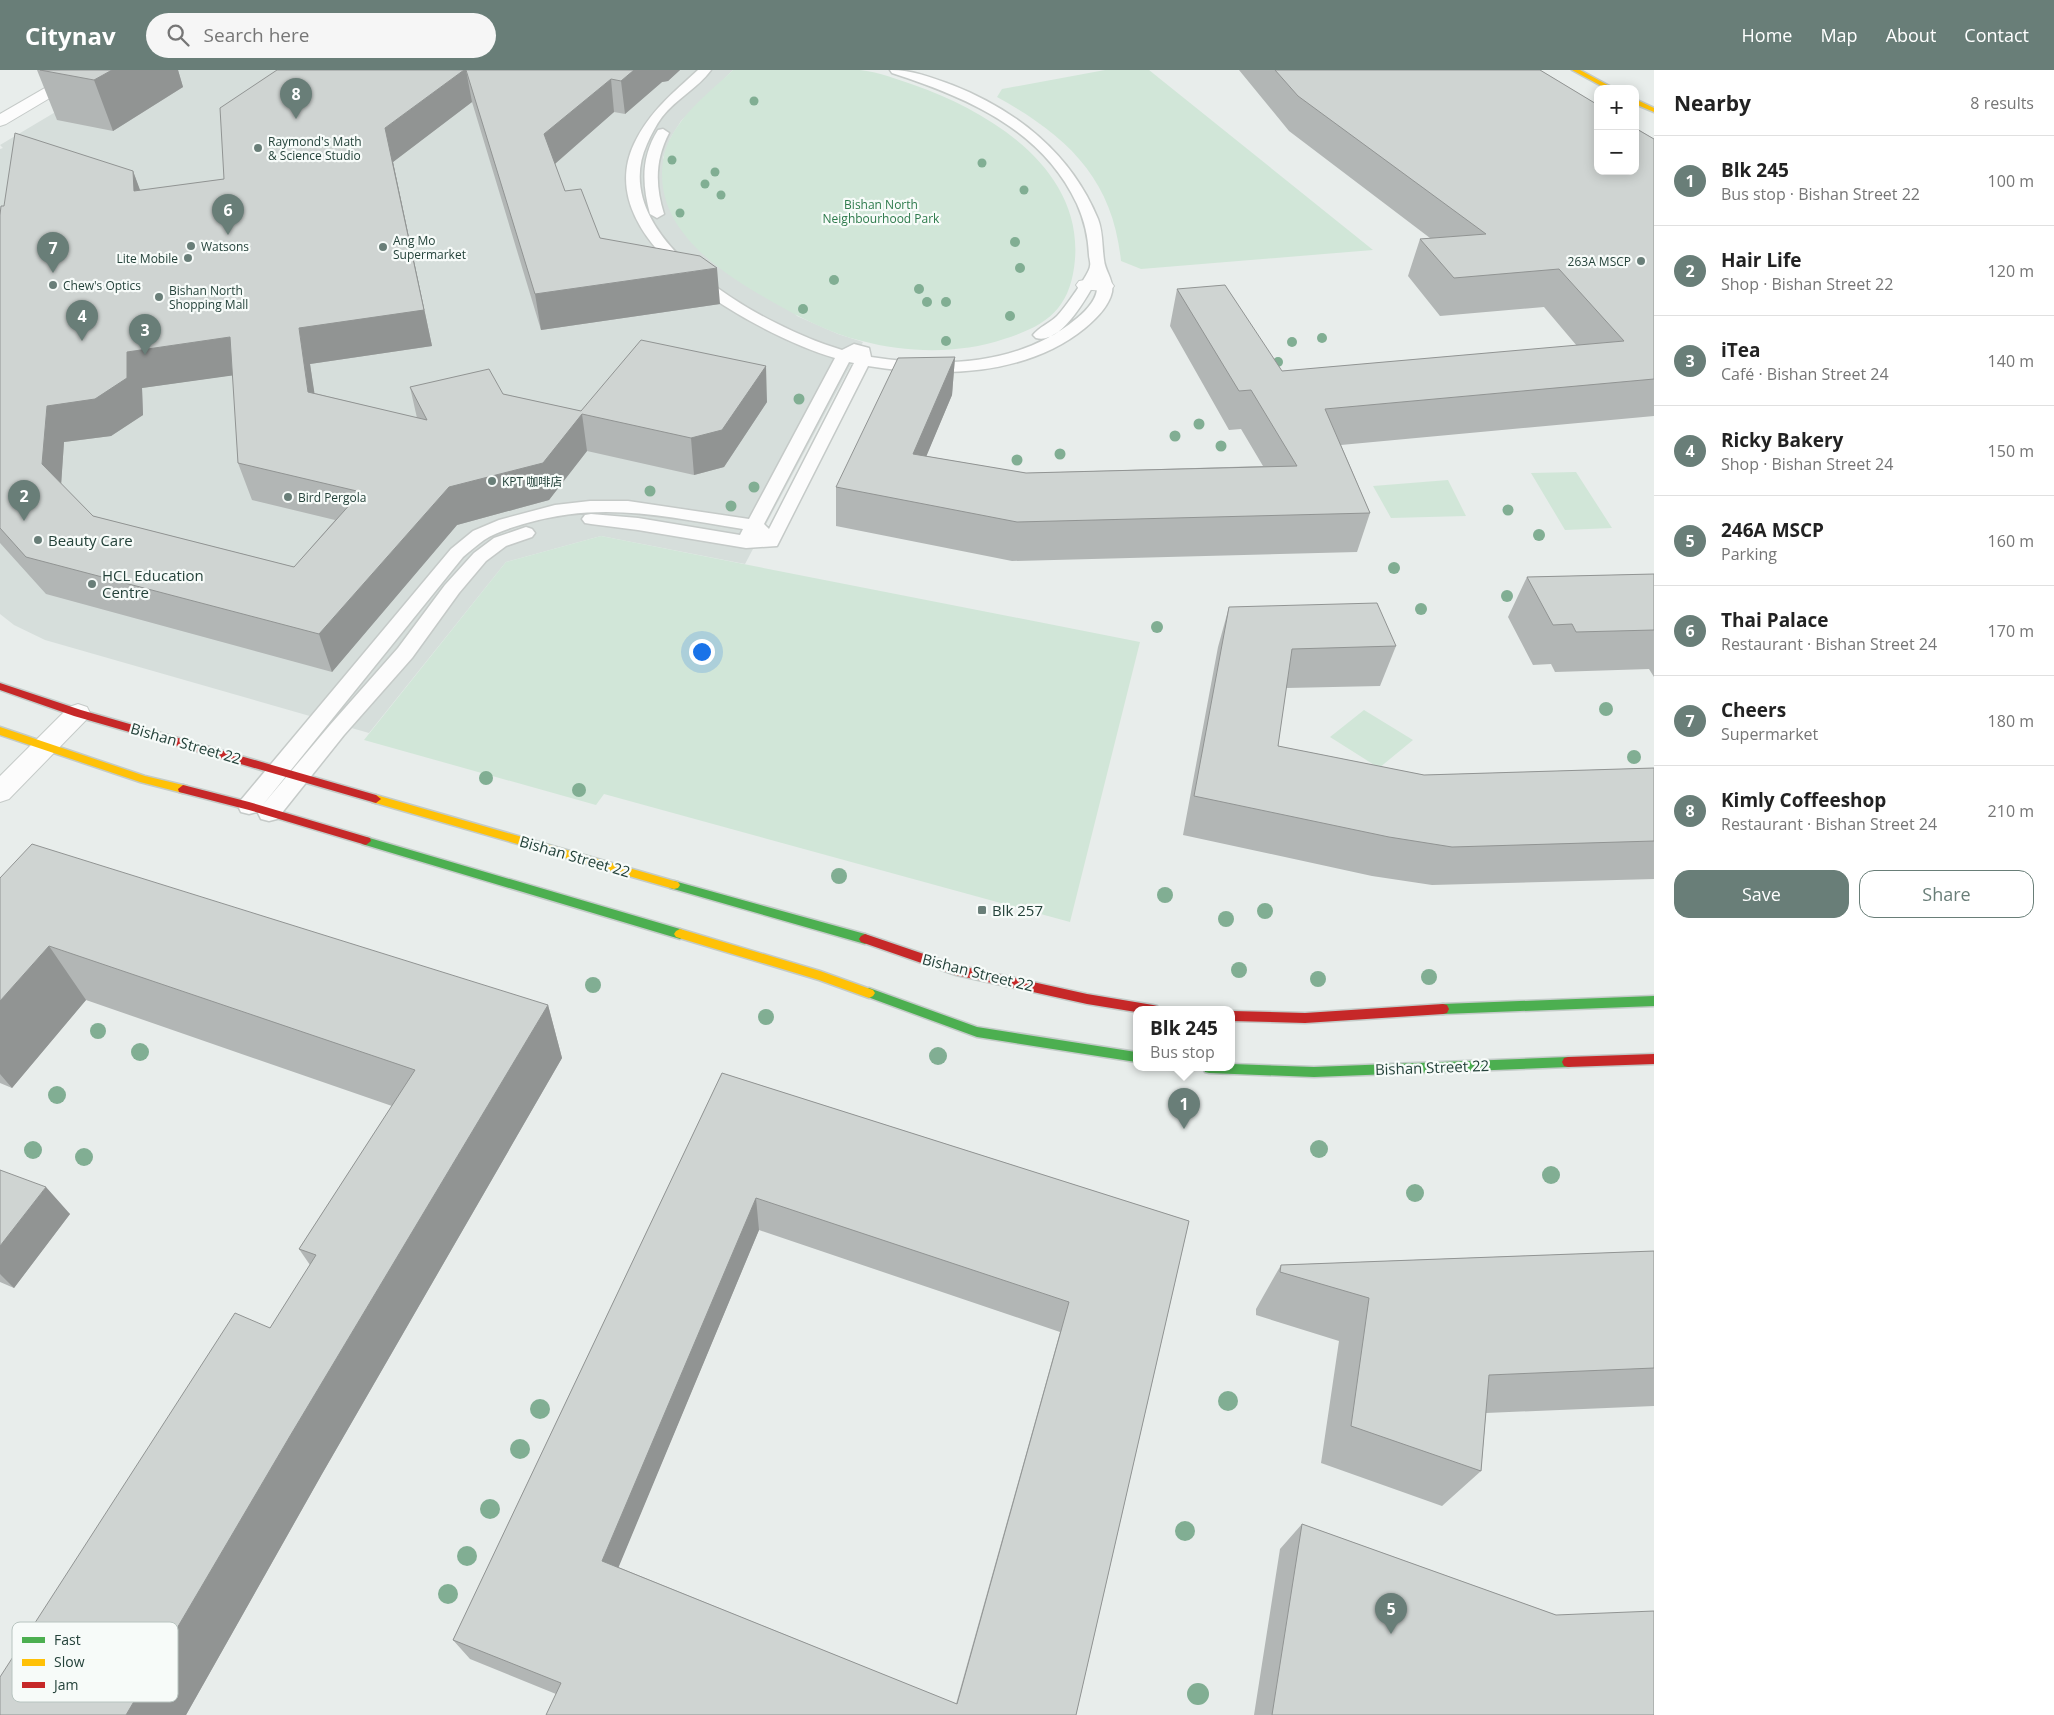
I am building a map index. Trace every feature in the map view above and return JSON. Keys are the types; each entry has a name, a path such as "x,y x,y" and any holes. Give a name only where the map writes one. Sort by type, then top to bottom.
{"main road":[{"path":"1575,70 1604,85"},
{"path":"1639,103 1654,110"},
{"name":"Bishan Street 22","path":"0,686 78,713 614,867 742,906 844,932 956,970 1087,999 1133,1007"},
{"path":"0,731 144,779 249,806 820,976 977,1032 1133,1057"},
{"path":"1235,1016 1305,1018 1498,1006 1654,1001"},
{"name":"Bishan Street 22","path":"1235,1069 1314,1072 1654,1059"}],"street":[{"path":"0,120 87,70"},
{"path":"1085,285 1105,286"},
{"path":"0,792 78,713"}],"lane":[{"path":"711,72 657,115 634,158 633,173 635,193 642,218 652,236 672,259 707,288 760,321 803,343 930,368 988,364 1026,356 1054,344 1077,329 1098,308 1105,286 1098,267 1096,234 1083,199 1064,168 1035,138 1012,120 980,101 954,89 896,70"},
{"path":"856,354 927,358 982,354 1017,347 1063,321 1078,302 1085,285 1098,267"},
{"path":"249,806 458,553 479,535 505,524 555,510 590,506 628,506 655,509 750,534 771,542 797,490 856,354"},
{"path":"750,534 818,408 856,354"},
{"path":"269,813 404,653 480,557 500,542 518,535 575,520 598,519 750,534"}],"shaded area":[{"path":"126,70 733,70 681,121 671,137 663,158 797,316 838,334 863,342 745,564 601,536 506,562 369,733 45,640 14,625 0,614 0,149 3,148 0,145"}],"green space":[{"name":"Bishan North Neighbourhood Park","path":"733,70 860,70 874,72 942,96 971,110 999,127 1025,147 1047,170 1063,197 1073,226 1075,259 1073,276 1063,302 1045,320 1020,334 970,347 915,350 879,345 850,338 826,329 803,319 731,276 694,246 679,228 668,207 663,185 663,161 673,134 690,110"},
{"path":"1105,70 1149,70 1373,250 1141,269 1121,261 1116,232 1108,206 1082,162 1044,127 997,97 1002,89"},
{"path":"1576,472 1612,528 1565,530 1531,473"},
{"path":"1448,480 1466,516 1391,518 1373,486"},
{"path":"601,536 1140,642 1070,922 604,794 596,805 364,740 506,562"},
{"path":"1364,710 1413,740 1379,768 1330,737"}],"building":[{"path":"40,70 112,70 94,80"},
{"path":"277,70 464,70 385,128 424,310 299,328 308,392 427,420 410,387 489,369 503,394 581,411 641,340 766,366 722,430 691,438 582,414 543,463 449,487 319,634 26,557 0,528 0,215 1,206 4,206 15,133 133,171 134,191 224,179 220,108","holes":["230,337 238,463 361,492 294,567 93,516 42,464 47,406 95,399 127,378 127,352"]},
{"path":"466,70 634,70 621,81 611,79 544,134 565,191 581,189 600,238 700,256 717,268 535,294"},
{"path":"1275,70 1540,70 1594,103 1594,175 1639,175 1639,130 1654,139 1654,379 1325,409 1370,513 1017,522 836,487 898,358 955,357 913,454 1026,473 1297,466 1251,390 1239,391 1177,289 1225,285 1282,371 1624,341 1559,269 1454,278 1420,239 1486,234 1298,96"},
{"path":"1654,574 1654,630 1576,632 1572,624 1553,625 1527,577"},
{"path":"1377,603 1396,646 1292,649 1278,746 1424,775 1654,768 1654,841 1452,847 1389,837 1194,796 1229,607"},
{"path":"32,844 548,1005 178,1627 178,1622 36,1622 235,1313 270,1328 316,1255 299,1249 415,1070 49,946 0,1001 0,878"},
{"path":"722,1073 1189,1221 1076,1715 546,1715 561,1683 453,1640","holes":["756,1198 1069,1302 957,1704 602,1561"]},
{"path":"0,1170 46,1187 0,1246"},
{"path":"1654,1251 1654,1368 1489,1375 1481,1471 1351,1426 1369,1298 1280,1272 1281,1265"},
{"path":"1302,1524 1556,1615 1654,1611 1654,1715 1272,1715"},
{"path":"12,1658 12,1702 134,1702 126,1715 0,1715 0,1677"}],"traffic: fast":[{"path":"366,841 680,934"},
{"path":"674,885 865,939"},
{"path":"869,993 977,1032 1133,1057"},
{"path":"1443,1009 1654,1001"},
{"path":"1235,1069 1314,1072 1568,1062"}],"traffic: slow":[{"path":"1575,70 1604,85"},
{"path":"1639,103 1654,110"},
{"path":"0,731 144,779 183,789"},
{"path":"376,799 674,885"},
{"path":"680,934 820,976 869,993"}],"traffic: jam":[{"path":"0,686 78,713 376,799"},
{"path":"183,789 249,806 366,841"},
{"path":"865,939 956,970 1087,999 1133,1007"},
{"path":"1235,1016 1305,1018 1443,1009"},
{"path":"1568,1062 1654,1059"}],"place":[{"name":"Kimly Coffeeshop","path":"296,119"},
{"name":"Raymond's Math & Science Studio","path":"258,148"},
{"name":"Thai Palace","path":"228,235"},
{"name":"Watsons","path":"191,246"},
{"name":"Ang Mo Supermarket","path":"383,247"},
{"name":"Lite Mobile","path":"188,258"},
{"name":"263A MSCP","path":"1641,261"},
{"name":"Cheers","path":"53,273"},
{"name":"Chew's Optics","path":"53,285"},
{"name":"Bishan North Shopping Mall","path":"159,297"},
{"name":"Ricky Bakery","path":"82,341"},
{"name":"iTea","path":"145,355"},
{"name":"KPT 咖啡店","path":"492,481"},
{"name":"Bird Pergola","path":"288,497"},
{"name":"Hair Life","path":"24,521"},
{"name":"Beauty Care","path":"38,540"},
{"name":"HCL Education Centre","path":"92,584"},
{"name":"Blk 257","path":"982,910"},
{"name":"Blk 245","path":"1184,1129"},
{"name":"246A MSCP","path":"1391,1634"}]}
